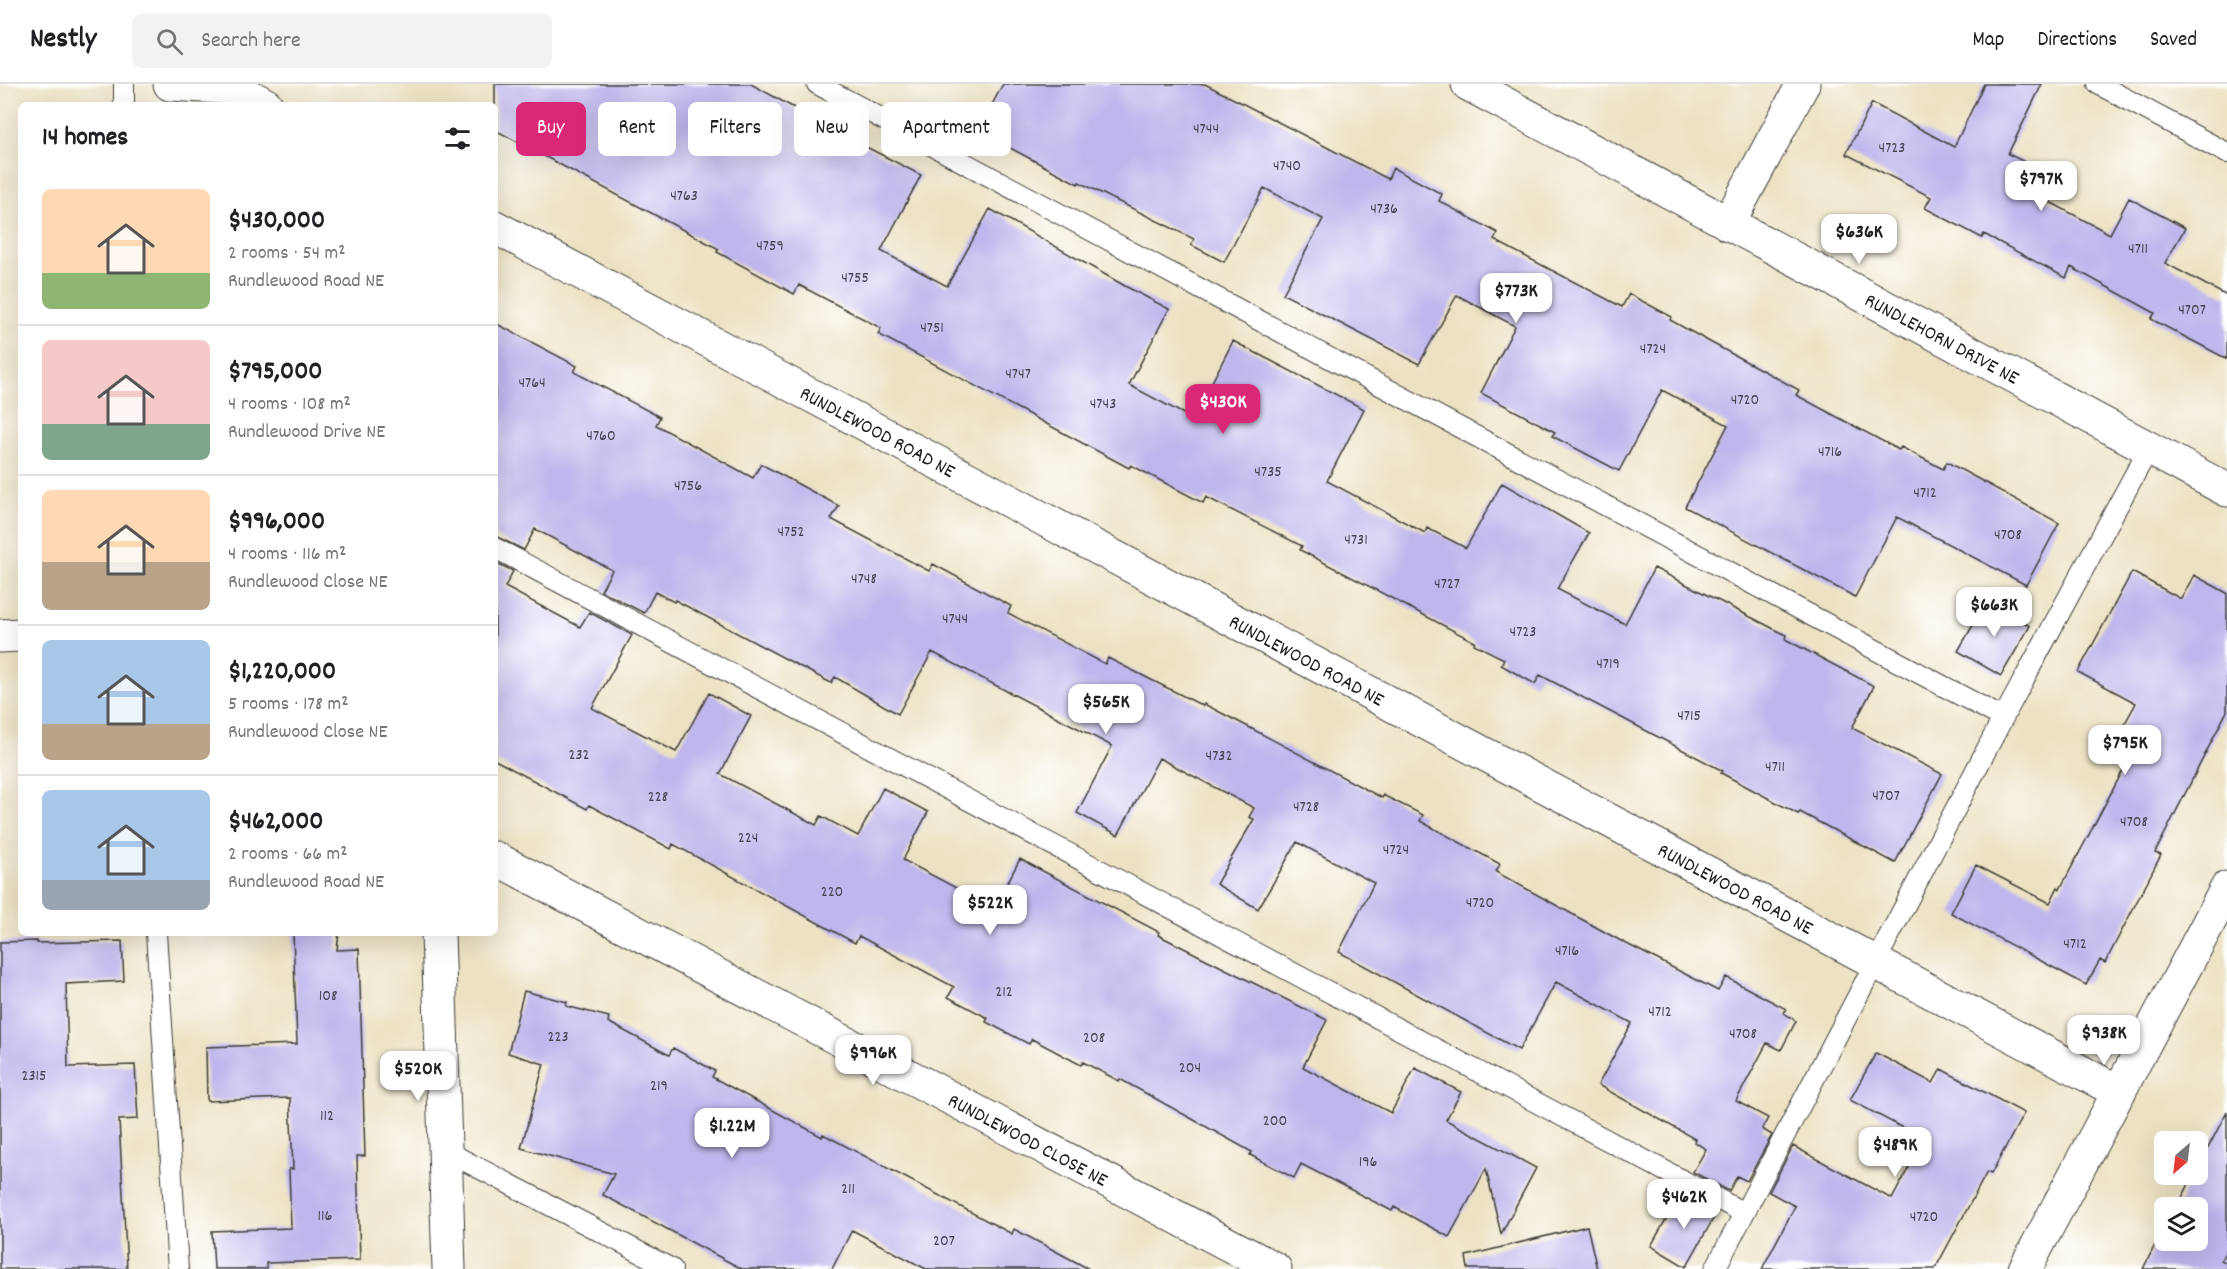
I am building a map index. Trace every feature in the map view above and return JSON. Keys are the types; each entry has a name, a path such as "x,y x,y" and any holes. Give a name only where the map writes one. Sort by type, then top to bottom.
{"street":[{"path":"170,84 235,88 261,102"},
{"name":"RUNDLEHORN DRIVE NE","path":"1468,84 2227,490"},
{"path":"1728,224 1803,84"},
{"name":"RUNDLEWOOD ROAD NE","path":"498,229 2119,1092"},
{"path":"0,636 18,635"},
{"name":"RUNDLEWOOD CLOSE NE","path":"498,860 1275,1269"},
{"path":"2025,1269 2227,888"},
{"path":"438,936 449,1269"}],"lane":[{"path":"124,84 124,102"},
{"path":"818,84 2003,718"},
{"path":"2098,84 2227,153"},
{"path":"1715,1269 2003,718 2149,448"},
{"path":"498,550 1744,1213"},
{"path":"156,936 178,1269"},
{"path":"446,1151 672,1269"}],"building":[{"path":"495,84 751,84 794,108 794,156 869,156 869,148 921,175 881,251 947,286 990,209 1169,309 1129,385 1193,419 1233,341 1364,409 1327,481 1425,533 1427,528 1466,548 1502,483 1589,533 1557,589 1625,624 1654,568 1786,635 1785,639 1874,686 1852,728 1942,774 1895,863 1800,812 1798,814 1721,773 1723,771 1540,675 1535,684 1501,665 1504,659 1300,550 1302,546 1206,497 1203,503 1131,465 1129,468 878,334 881,328 799,285 794,294 717,252 719,249 544,156 586,156 586,102 516,102 516,141 498,132 498,102 495,102"},
{"path":"1003,84 1205,84 1388,179 1393,168 1442,194 1439,201 1498,233 1494,240 1622,307 1629,294 1672,317 1670,320 1799,390 1796,395 1899,450 1901,447 1943,469 1947,462 2059,523 2026,585 1897,517 1855,597 1685,507 1728,425 1662,390 1619,471 1552,436 1555,432 1481,393 1515,326 1457,295 1419,364 1283,294 1323,219 1264,188 1224,262 1191,245 1194,239 1079,182 1078,184 1011,148 1011,102 993,102"},
{"path":"1984,84 2042,84 2008,154 2023,161 2012,182 2110,234 2129,198 2185,228 2165,263 2227,296 2227,359 2151,319 2155,313 2071,267 2066,278 1984,234 1982,238 1925,208 1931,197 1846,154 1872,103 1954,147"},
{"path":"498,325 577,366 574,372 660,417 656,425 753,478 761,464 839,506 831,519 929,571 933,564 1011,606 1008,613 1105,664 1108,658 1203,706 1204,704 1382,798 1383,795 1423,815 1420,821 1500,864 1496,872 1621,941 1718,991 1726,977 1786,1009 1784,1013 1796,1021 1781,1050 1767,1043 1736,1101 1768,1118 1762,1129 1772,1135 1747,1181 1737,1176 1729,1191 1693,1172 1706,1149 1694,1142 1695,1139 1598,1085 1632,1023 1556,982 1519,1050 1339,952 1374,883 1297,842 1258,909 1216,884 1254,819 1249,817 1254,808 1159,758 1118,835 1077,813 1112,746 932,652 898,714 835,677 831,683 675,600 674,602 655,592 644,613 601,591 612,570 535,529 524,550 498,537"},
{"path":"498,564 513,571 505,587 580,627 589,612 632,635 592,708 676,752 709,693 751,716 720,774 816,825 821,816 858,836 883,788 928,812 903,860 994,908 1020,859 1159,932 1158,935 1327,1020 1303,1067 1391,1113 1415,1068 1461,1092 1446,1120 1536,1168 1501,1234 1486,1169 1449,1237 1394,1207 1392,1211 1301,1164 1294,1178 1250,1155 1252,1152 1120,1079 1119,1081 1083,1062 1081,1065 1032,1039 1029,1044 986,1022 988,1018 948,997 954,987 859,936 855,943 673,844 671,849 589,805 587,809 498,762"},
{"path":"2132,572 2181,599 2194,575 2227,593 2227,711 2155,853 2161,855 2105,963 2100,960 2086,985 1951,913 1976,865 2050,903 2058,887 2060,889 2136,746 2118,736 2136,703 2078,672"},
{"path":"1987,601 2030,626 2001,676 1958,651"},
{"path":"293,936 339,936 337,950 359,949 365,1156 357,1156 360,1260 266,1263 267,1269 214,1269 212,1231 291,1228 289,1169 293,1169 290,1098 207,1101 206,1047 297,1044"},
{"path":"37,941 37,943 122,941 124,981 66,984 68,1067 135,1065 138,1119 119,1120 127,1269 0,1269 0,942"},
{"path":"524,991 567,1002 566,1006 609,1017 608,1022 669,1055 673,1048 715,1071 712,1077 822,1137 823,1134 1012,1234 1014,1229 1089,1269 926,1269 852,1230 832,1269 742,1269 603,1195 614,1174 521,1148 544,1064 508,1053"},
{"path":"1876,1053 1933,1083 1941,1069 2024,1113 1991,1174 1987,1172 1935,1269 1762,1269 1795,1206 1769,1192 1793,1146 1892,1199 1924,1139 1850,1100"},
{"path":"2227,1111 2227,1249 2221,1260 2227,1263 2227,1269 2143,1269 2154,1247 2154,1251 2208,1251 2208,1197 2182,1197 2188,1185 2208,1185 2208,1148"},
{"path":"1681,1193 1717,1212 1686,1267 1651,1246"},
{"path":"1587,1226 1597,1269 1468,1269 1466,1256"}]}
